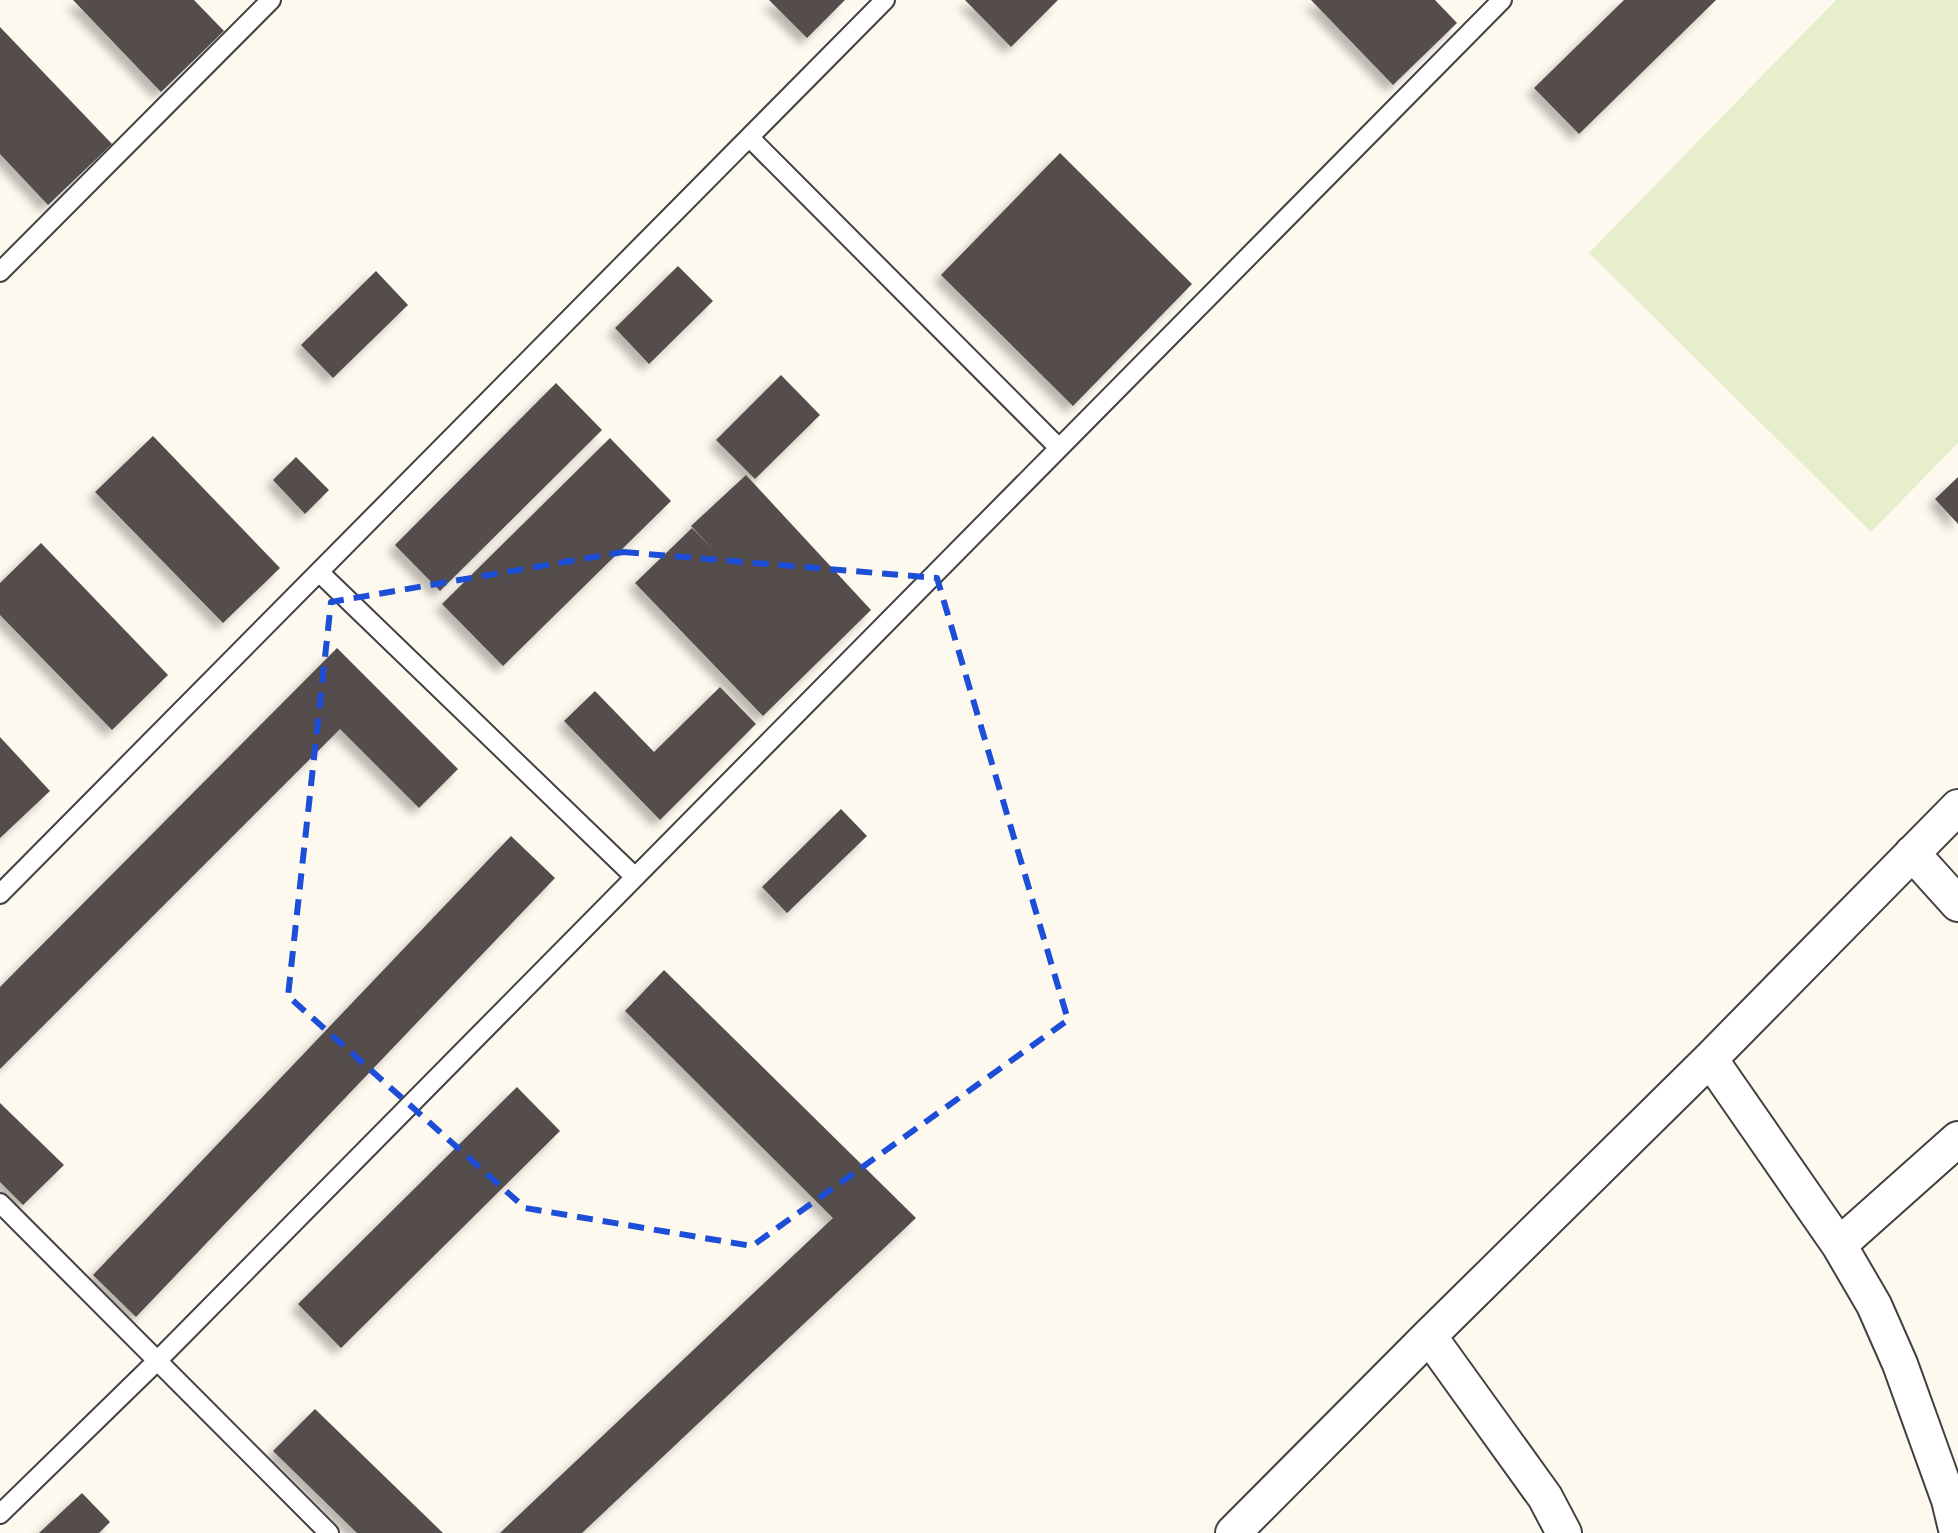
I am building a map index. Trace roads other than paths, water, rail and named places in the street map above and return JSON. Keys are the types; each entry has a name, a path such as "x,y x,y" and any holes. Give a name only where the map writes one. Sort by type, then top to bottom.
{"street":[{"path":"1233,1533 1710,1059 1958,807"},
{"path":"1912,853 1958,904"},
{"path":"1710,1059 1839,1245 1874,1305 1953,1499 1957,1533"},
{"path":"1839,1245 1958,1139"},
{"path":"1429,1336 1545,1497 1564,1533"}],"lane":[{"path":"0,272 271,0"},
{"path":"0,894 885,0"},
{"path":"0,1514 158,1360 1502,0"},
{"path":"750,138 1059,448"},
{"path":"320,573 635,877"},
{"path":"0,1203 329,1533"}]}
